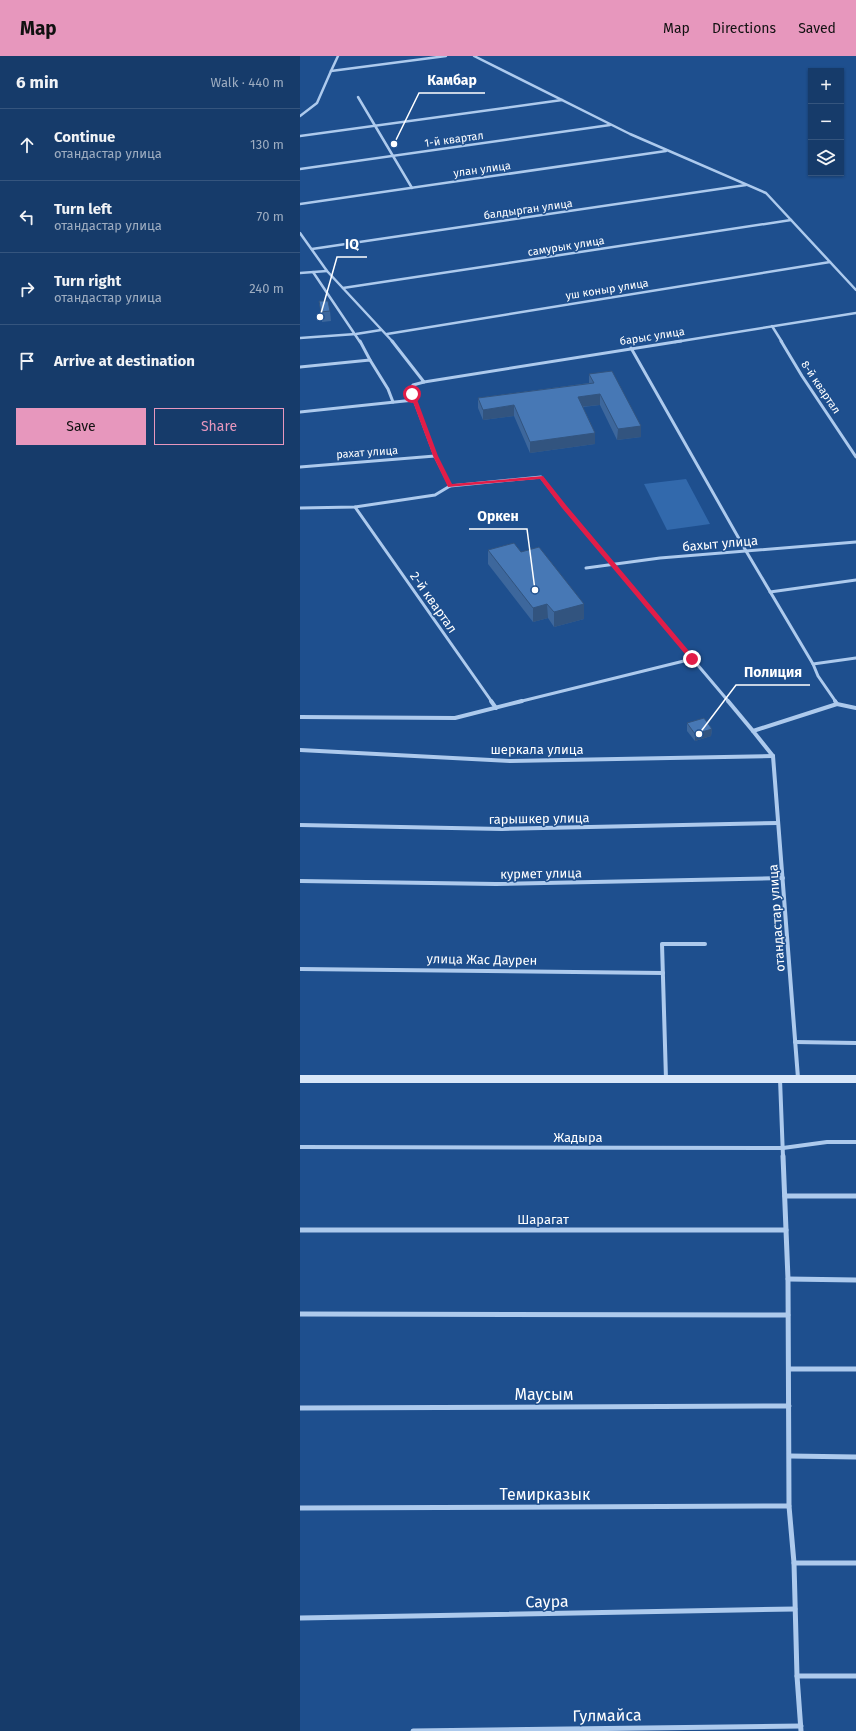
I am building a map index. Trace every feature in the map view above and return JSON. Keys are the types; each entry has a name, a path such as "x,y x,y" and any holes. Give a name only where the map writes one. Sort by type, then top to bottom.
{"main road":[{"path":"300,1079 856,1079"}],"street":[{"path":"300,116 317,102 338,56"},
{"path":"331,71 446,56"},
{"path":"474,56 611,125 766,193 856,290"},
{"path":"358,97 412,188"},
{"path":"300,136 562,100"},
{"name":"1-й квартал","path":"300,169 611,125"},
{"name":"улан улица","path":"300,204 666,150"},
{"name":"балдырган улица","path":"312,249 746,185"},
{"name":"самурык улица","path":"343,288 791,220"},
{"path":"300,233 327,271 381,330 387,334 424,382"},
{"name":"уш коныр улица","path":"387,334 830,262"},
{"path":"300,273 327,271"},
{"path":"313,272 356,334 388,389 393,402"},
{"name":"барыс улица","path":"414,400 411,389 413,385 424,382 856,313"},
{"name":"8-й квартал","path":"772,326 802,376 856,458"},
{"path":"300,338 356,334 381,330"},
{"path":"632,348 746,551 813,664 818,676 838,704"},
{"path":"300,367 370,360"},
{"path":"300,412 414,400 435,456 450,486"},
{"name":"рахат улица","path":"300,467 435,456"},
{"path":"300,508 355,506 435,495 450,486 541,477 564,507 773,756"},
{"name":"2-й квартал","path":"355,506 496,708"},
{"name":"бахыт улица","path":"586,568 660,558 856,542"},
{"path":"770,592 856,580"},
{"path":"813,664 856,658"},
{"path":"300,717 455,718 692,659"},
{"path":"753,731 838,704 856,708"},
{"name":"шеркала улица","path":"300,750 510,761 773,756"},
{"name":"отандастар улица","path":"773,756 798,1078"},
{"name":"гарышкер улица","path":"300,825 502,830 778,823"},
{"name":"курмет улица","path":"300,881 496,884 783,878"},
{"path":"666,1079 662,944 705,944"},
{"name":"улица Жас Даурен","path":"300,969 663,973"},
{"path":"795,1042 856,1043"},
{"path":"780,1079 788,1280 790,1506 794,1563 797,1676 801,1728"},
{"name":"Жадыра","path":"300,1147 783,1148 827,1142 856,1142"},
{"path":"785,1196 856,1196"},
{"name":"Шарагат","path":"300,1230 786,1230"},
{"path":"788,1280 856,1280"},
{"path":"300,1314 788,1315"},
{"path":"789,1369 856,1369"},
{"name":"Маусым","path":"300,1408 789,1406"},
{"path":"790,1456 856,1457"},
{"name":"Темирказык","path":"300,1508 790,1506"},
{"path":"794,1563 856,1563"},
{"name":"Саура","path":"300,1618 795,1609"},
{"path":"797,1676 856,1676"},
{"name":"Гулмайса","path":"414,1731 801,1728"}],"shaded area":[{"path":"686,479 710,524 667,530 644,484"}],"building":[{"path":"319,301 328,301 330,311 321,312"},
{"path":"612,371 641,426 618,429 600,394 578,397 595,433 530,442 514,405 483,410 478,398 594,383 589,374"},
{"path":"514,543 521,552 539,547 584,604 554,612 547,604 533,608 488,550"},
{"path":"704,718 712,729 695,734 687,723"}],"place":[{"name":"Камбар","path":"394,144"},
{"name":"IQ","path":"320,317"},
{"name":"Оркен","path":"535,590"},
{"name":"Полиция","path":"699,734"}],"route":[{"path":"412,394 435,456 450,486 541,477 564,507 692,659"}]}
